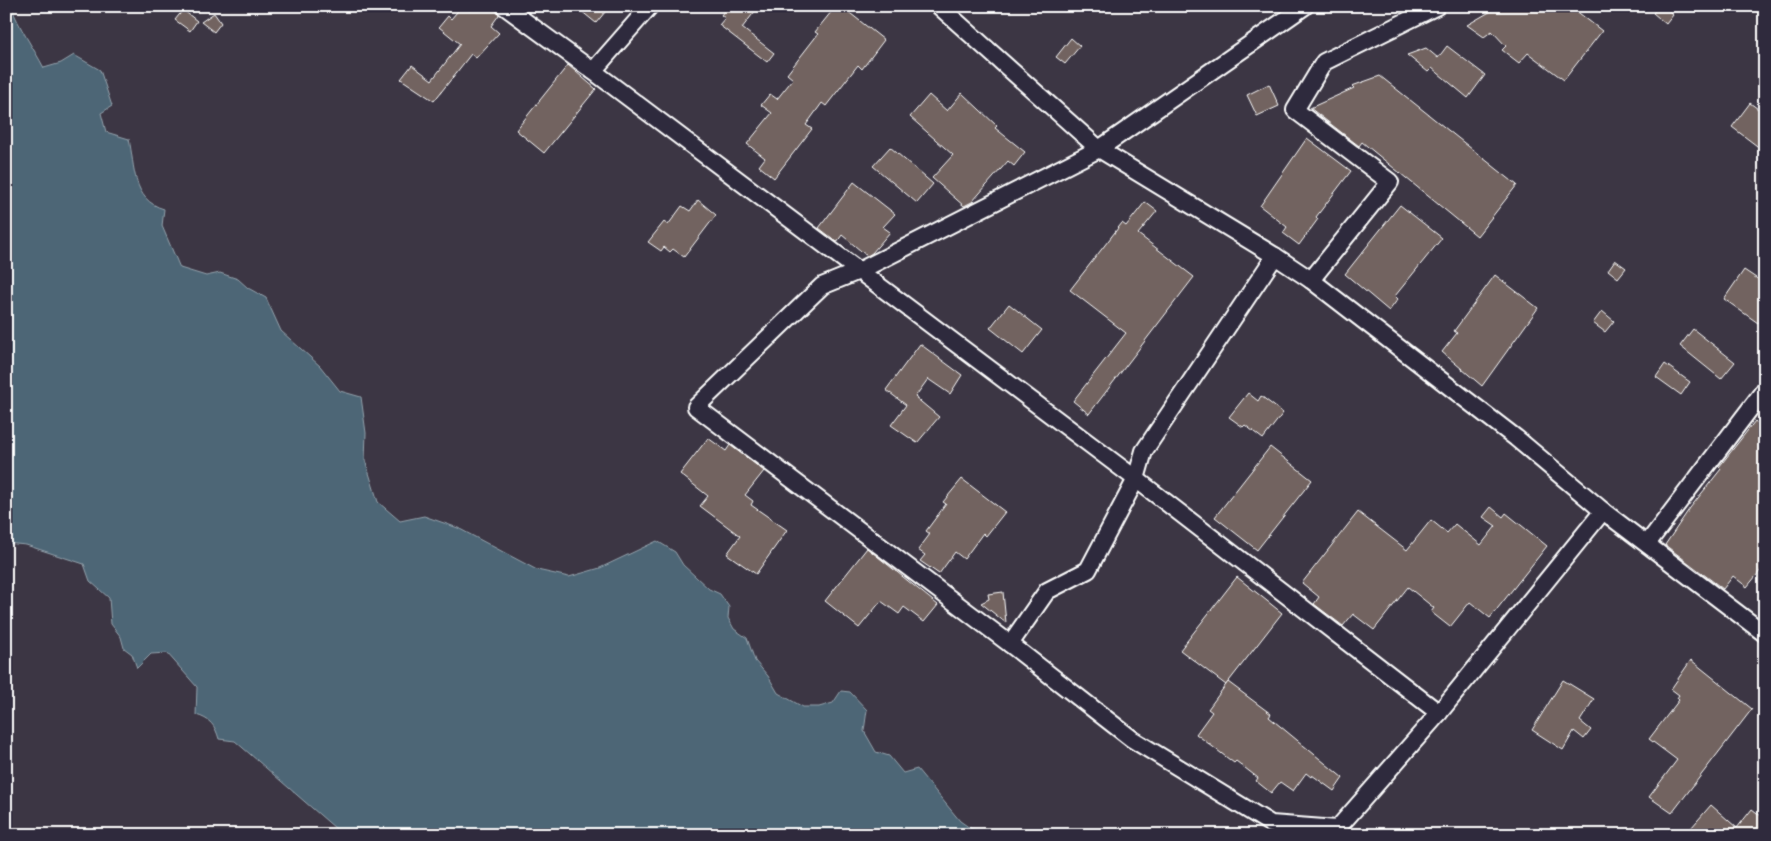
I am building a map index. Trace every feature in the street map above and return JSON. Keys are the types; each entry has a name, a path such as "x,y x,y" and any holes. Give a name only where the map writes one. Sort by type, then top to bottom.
{"street":[{"path":"504,6 594,71 1136,480 1439,713"},
{"path":"594,71 650,6"},
{"path":"939,6 1099,149 1311,280 1765,634"},
{"path":"1305,6 1099,149 858,271 822,286 696,407 1010,644 1132,739 1271,824 1337,828 1439,713 1604,510"},
{"path":"1311,280 1390,182 1295,110 1324,62 1437,6"},
{"path":"1010,644 1047,591 1088,570 1136,480 1144,452 1275,256"},
{"path":"1648,544 1763,394"}],"water":[{"path":"6,6 11,6 22,30 44,68 61,63 74,55 100,70 112,106 101,113 106,132 129,139 134,171 140,190 154,205 164,209 162,226 180,268 206,276 220,273 238,279 248,288 266,298 281,331 320,366 340,391 361,397 366,433 365,460 378,502 400,521 424,516 458,528 537,570 569,577 600,568 657,541 675,552 683,565 709,589 720,594 729,607 728,618 734,629 747,638 755,661 768,676 778,693 803,707 819,707 833,703 841,691 850,692 867,710 864,731 876,752 889,756 903,773 917,769 960,821 970,828 991,835 343,835 235,741 219,739 211,723 205,718 196,715 197,687 167,653 151,654 137,668 132,654 124,648 121,637 111,624 109,598 90,581 84,564 26,545 6,543"}],"building":[{"path":"462,6 470,11 474,6 494,6 499,15 491,26 499,33 476,58 471,54 434,101 401,79 412,65 432,80 460,44 439,27 448,16 451,19"},
{"path":"575,6 610,6 596,23"},
{"path":"728,6 759,6 742,28 774,53 767,62 719,25 725,18 721,15"},
{"path":"836,6 841,6 884,40 862,69 858,65 826,106 822,103 806,125 812,129 774,178 759,166 765,158 747,144 772,113 761,105 770,94 777,99 793,79 787,74 818,34 815,32"},
{"path":"1500,6 1570,6 1602,31 1564,80 1528,53 1519,63 1502,50 1506,46 1492,31 1484,37 1467,25"},
{"path":"1659,6 1664,6 1673,15 1666,24 1653,13"},
{"path":"183,10 197,21 190,31 175,20"},
{"path":"214,13 221,23 214,32 201,22"},
{"path":"1071,38 1080,46 1065,64 1056,57"},
{"path":"1447,46 1485,75 1468,98 1432,68 1428,72 1407,55 1426,48 1438,58"},
{"path":"568,65 596,89 544,153 516,130"},
{"path":"1380,76 1517,185 1477,236 1362,142 1359,146 1310,108 1354,88 1352,86"},
{"path":"1269,84 1279,106 1257,116 1247,95"},
{"path":"962,93 997,126 995,128 1025,152 1014,166 1008,161 972,202 964,206 932,178 953,155 910,117 929,95 947,111"},
{"path":"1750,103 1765,114 1765,152 1732,127"},
{"path":"1307,138 1351,171 1316,217 1318,219 1299,245 1283,233 1287,227 1260,206"},
{"path":"890,147 933,184 917,203 873,166"},
{"path":"854,182 895,214 883,227 890,232 872,253 867,256 842,235 837,242 819,228"},
{"path":"698,200 716,215 684,257 673,249 670,252 664,247 661,251 648,242 664,222 668,225 682,206 690,211"},
{"path":"1145,202 1157,211 1138,234 1194,277 1089,414 1073,401 1126,333 1070,290 1122,223 1126,226"},
{"path":"1400,205 1442,238 1395,296 1398,299 1389,311 1345,274"},
{"path":"1615,260 1626,268 1618,278 1608,270"},
{"path":"1744,270 1765,284 1765,315 1758,323 1724,299"},
{"path":"1495,275 1538,308 1482,386 1442,352 1457,333 1454,331"},
{"path":"1009,304 1042,330 1023,354 990,328"},
{"path":"1602,311 1614,321 1605,332 1593,323"},
{"path":"1693,329 1735,362 1721,379 1680,346"},
{"path":"920,344 962,375 950,394 928,379 915,397 939,417 917,443 891,425 906,405 886,390"},
{"path":"1665,364 1690,382 1681,395 1656,377"},
{"path":"1248,393 1258,401 1261,396 1283,413 1263,439 1245,425 1243,427 1229,417"},
{"path":"1755,421 1765,429 1765,565 1747,587 1733,576 1723,589 1665,545 1690,508 1721,469 1719,467"},
{"path":"708,438 726,451 730,445 764,471 745,495 753,501 751,505 787,530 756,574 727,554 740,536 700,506 708,496 680,474"},
{"path":"1270,447 1312,480 1257,550 1215,517"},
{"path":"962,479 1005,512 986,536 983,533 964,559 955,552 939,574 920,561 925,555 918,550 930,534 926,531 946,504 943,502"},
{"path":"1491,507 1503,517 1506,513 1547,546 1490,618 1470,602 1450,627 1431,612 1434,608 1408,587 1374,630 1353,614 1343,626 1314,604 1319,597 1302,583 1358,512 1407,550 1431,520 1447,533 1455,524 1481,545 1496,526 1483,517"},
{"path":"867,548 938,605 924,622 904,607 899,614 881,601 859,628 825,601"},
{"path":"1237,577 1282,613 1226,685 1180,650"},
{"path":"1003,592 1006,623 981,603 989,599 988,594"},
{"path":"1691,660 1752,709 1672,813 1649,797 1677,760 1649,739 1679,700 1677,698 1679,695 1671,689"},
{"path":"1563,680 1594,699 1580,721 1591,730 1584,739 1574,731 1563,750 1532,730"},
{"path":"1228,682 1271,714 1269,717 1343,778 1334,791 1312,775 1311,777 1306,773 1293,791 1280,782 1271,793 1256,781 1258,778 1236,761 1234,763 1196,734 1212,712 1208,709"},
{"path":"1711,805 1737,828 1752,809 1765,819 1765,835 1698,835 1691,828"}]}
